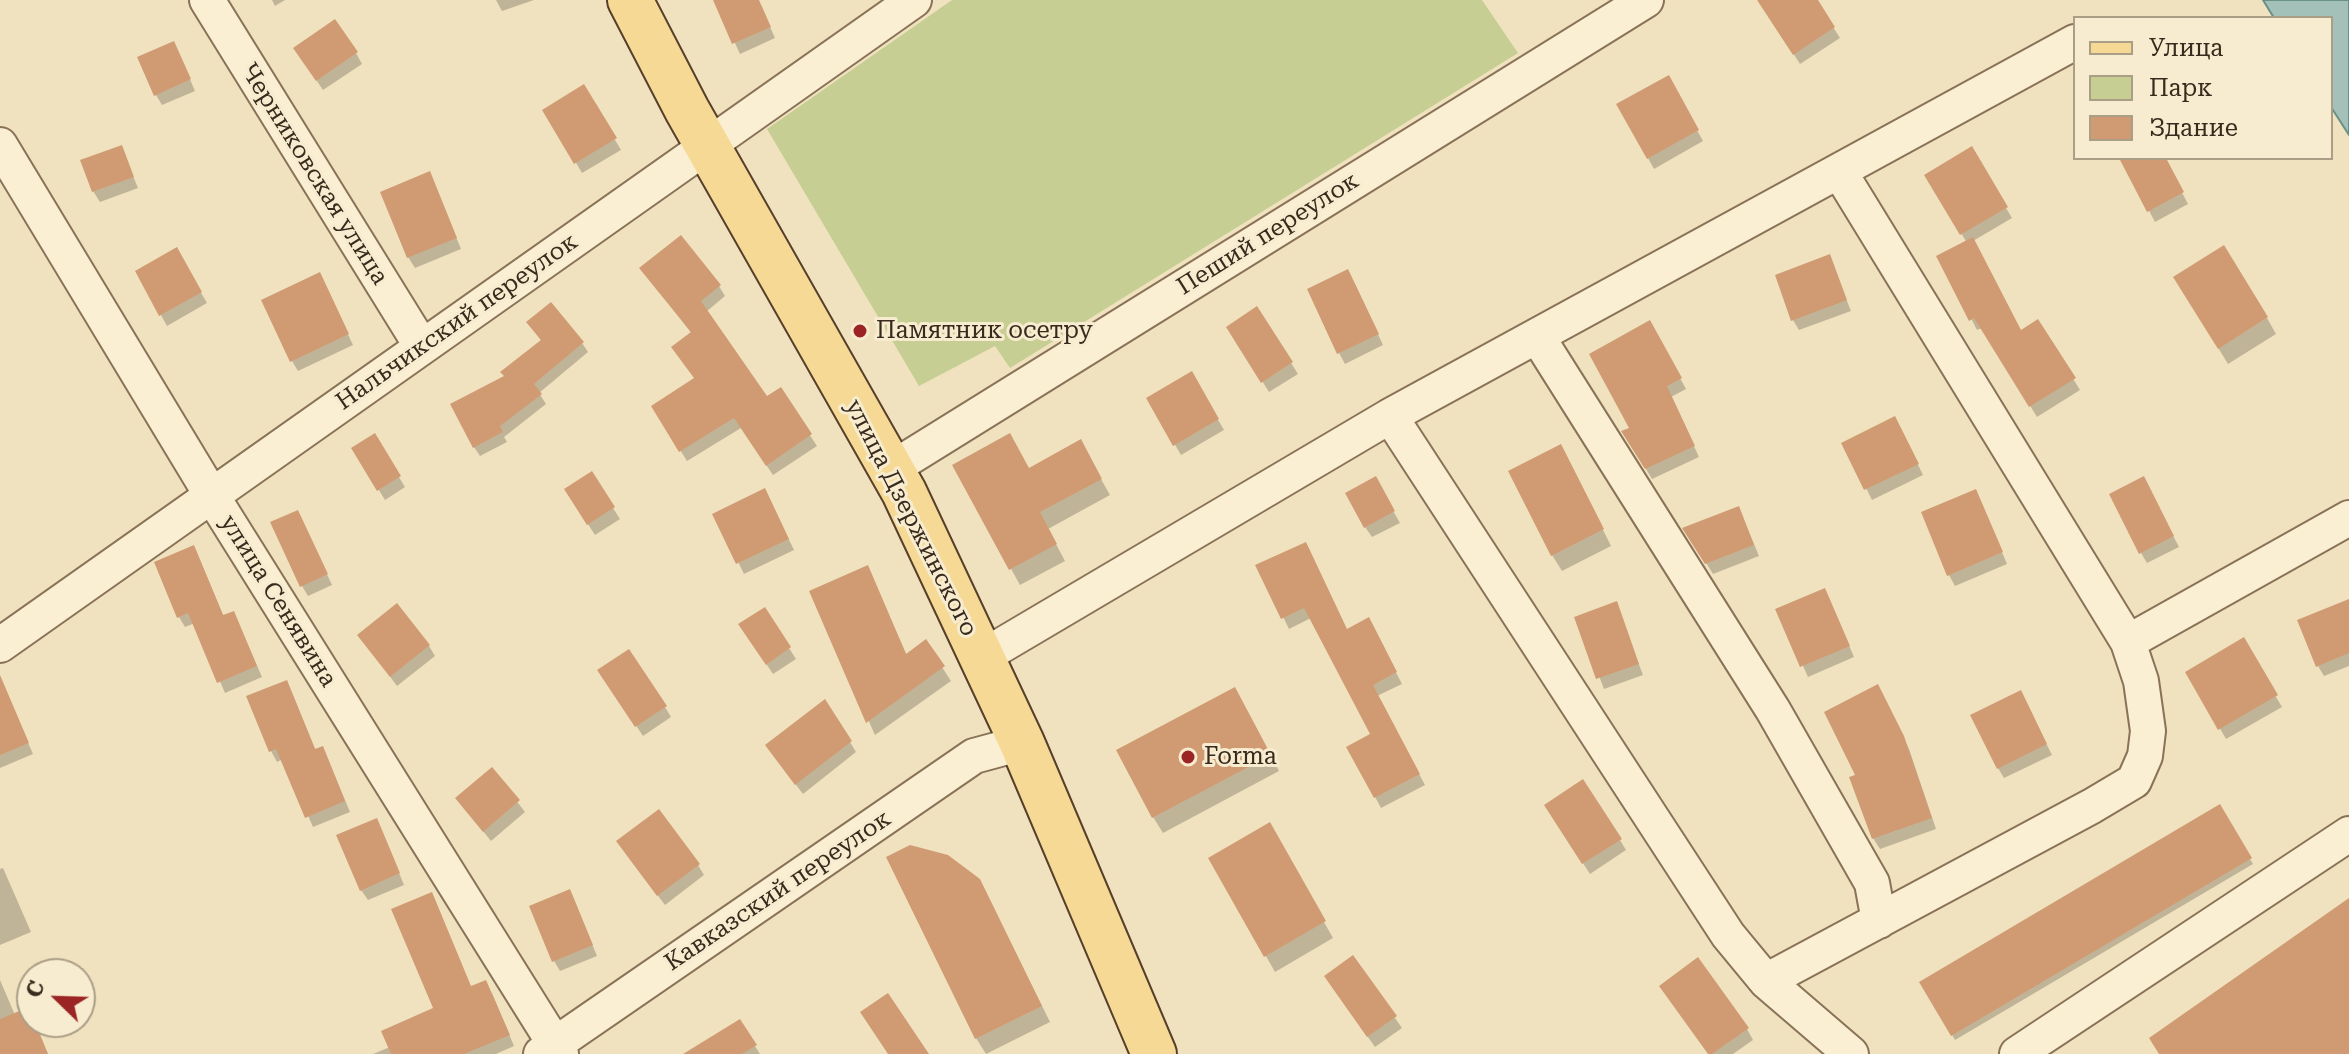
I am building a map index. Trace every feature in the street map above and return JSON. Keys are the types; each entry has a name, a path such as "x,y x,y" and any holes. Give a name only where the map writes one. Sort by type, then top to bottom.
{"main road":[{"name":"улица Дзержинского","path":"630,0 687,110 891,469 1022,743 1154,1054"}],"street":[{"name":"Черниковская улица","path":"207,0 422,347"},
{"name":"Нальчикский переулок","path":"0,645 914,0"},
{"name":"Пеший переулок","path":"891,469 1646,0"},
{"path":"982,657 1390,416 2073,43"},
{"name":"улица Сенявина","path":"0,145 553,1050"},
{"path":"1766,981 2134,781 2145,756 2148,731 2141,681 2128,642 1839,171"},
{"path":"1537,336 1773,710 1872,883 1879,921"},
{"path":"1390,416 1728,935 1766,981 1851,1054"},
{"path":"2128,642 2349,518"},
{"name":"Кавказский переулок","path":"553,1050 974,756 1022,743"},
{"path":"2017,1054 2349,834"}],"green space":[{"path":"952,0 1482,0 1518,53 1010,368 995,346 919,386 767,129"}],"water":[{"path":"2263,0 2349,0 2349,135 2333,110 2333,16 2273,16"}],"building":[{"path":"713,0 759,0 771,27 732,44"},
{"path":"1757,0 1818,0 1835,27 1793,55"},
{"path":"335,19 358,52 316,81 293,48"},
{"path":"174,41 191,79 154,96 137,57"},
{"path":"1669,75 1699,130 1647,159 1616,104"},
{"path":"584,84 617,138 574,164 542,110"},
{"path":"122,145 134,177 92,192 80,160"},
{"path":"1972,146 2008,207 1960,235 1924,175"},
{"path":"2120,160 2167,160 2184,192 2147,212"},
{"path":"430,171 457,238 407,258 380,192"},
{"path":"681,235 721,285 701,301 767,396 781,387 812,434 766,466 734,418 679,452 651,406 694,378 671,347 691,332 639,268"},
{"path":"1973,237 2021,330 2038,319 2076,378 2029,407 1974,318 1969,321 1936,256"},
{"path":"2224,245 2268,317 2218,349 2173,277"},
{"path":"177,247 202,292 159,316 135,271"},
{"path":"1830,254 1847,300 1791,321 1775,275"},
{"path":"1348,269 1379,334 1337,354 1307,289"},
{"path":"320,272 349,334 290,362 261,300"},
{"path":"551,302 584,342 534,384 542,394 500,426 503,432 473,448 450,404 504,376 500,372 541,340 526,322"},
{"path":"1257,306 1293,362 1261,383 1226,327"},
{"path":"1650,320 1682,378 1667,386 1695,446 1645,469 1621,431 1629,428 1589,354"},
{"path":"1192,371 1219,419 1173,446 1146,398"},
{"path":"1895,416 1919,464 1864,490 1841,443"},
{"path":"375,433 401,476 377,491 351,448"},
{"path":"1010,433 1029,468 1081,439 1102,479 1040,512 1057,544 1009,570 952,465"},
{"path":"1561,444 1604,529 1551,556 1508,471"},
{"path":"592,471 615,507 587,525 564,489"},
{"path":"1376,476 1395,511 1364,528 1345,493"},
{"path":"2144,476 2174,536 2139,554 2109,494"},
{"path":"765,488 789,539 736,564 712,514"},
{"path":"1976,489 2003,552 1947,576 1921,512"},
{"path":"1739,506 1754,545 1705,564 1682,528"},
{"path":"298,510 328,574 300,587 270,522"},
{"path":"1306,542 1347,629 1369,617 1397,672 1373,685 1420,774 1374,798 1346,747 1370,734 1304,608 1281,619 1255,565"},
{"path":"194,545 223,615 234,611 257,666 217,683 188,613 177,618 154,562"},
{"path":"868,565 906,654 926,639 945,666 866,723 809,591"},
{"path":"1825,588 1850,646 1800,667 1775,609"},
{"path":"2349,599 2349,653 2316,667 2297,620"},
{"path":"1617,601 1639,664 1596,679 1574,617"},
{"path":"397,603 430,645 390,677 357,635"},
{"path":"765,607 791,647 766,665 738,624"},
{"path":"2244,637 2278,695 2218,730 2185,672"},
{"path":"629,649 667,706 635,727 597,670"},
{"path":"0,675 29,743 0,755"},
{"path":"287,680 315,749 323,746 345,801 305,818 276,749 269,752 246,696"},
{"path":"1878,684 1904,736 1932,818 1872,839 1849,777 1855,775 1824,712"},
{"path":"1235,687 1271,755 1152,818 1116,750"},
{"path":"2021,690 2047,744 1997,769 1970,715"},
{"path":"825,699 852,741 795,785 765,745"},
{"path":"492,767 520,800 483,832 455,798"},
{"path":"1583,779 1622,839 1582,864 1544,805"},
{"path":"2220,804 2252,858 1951,1036 1919,982"},
{"path":"659,809 700,864 657,896 616,841"},
{"path":"377,818 400,873 360,891 336,835"},
{"path":"1270,822 1326,921 1264,957 1208,858"},
{"path":"910,845 948,855 980,879 1042,1006 975,1039 886,857"},
{"path":"570,889 593,945 552,962 529,906"},
{"path":"432,892 471,986 486,980 510,1035 464,1054 391,1054 381,1031 433,1008 391,909"},
{"path":"2349,898 2349,1054 2159,1054 2149,1038"},
{"path":"1353,955 1397,1016 1367,1037 1324,976"},
{"path":"1698,957 1749,1028 1712,1054 1708,1054 1659,986"},
{"path":"888,993 929,1054 888,1054 860,1012"},
{"path":"16,1012 16,1038 42,1038 48,1054 0,1054 0,1019"},
{"path":"740,1019 757,1045 742,1054 683,1054"}],"place":[{"name":"Памятник осетру","path":"860,331"},
{"name":"Forma","path":"1188,757"}]}
